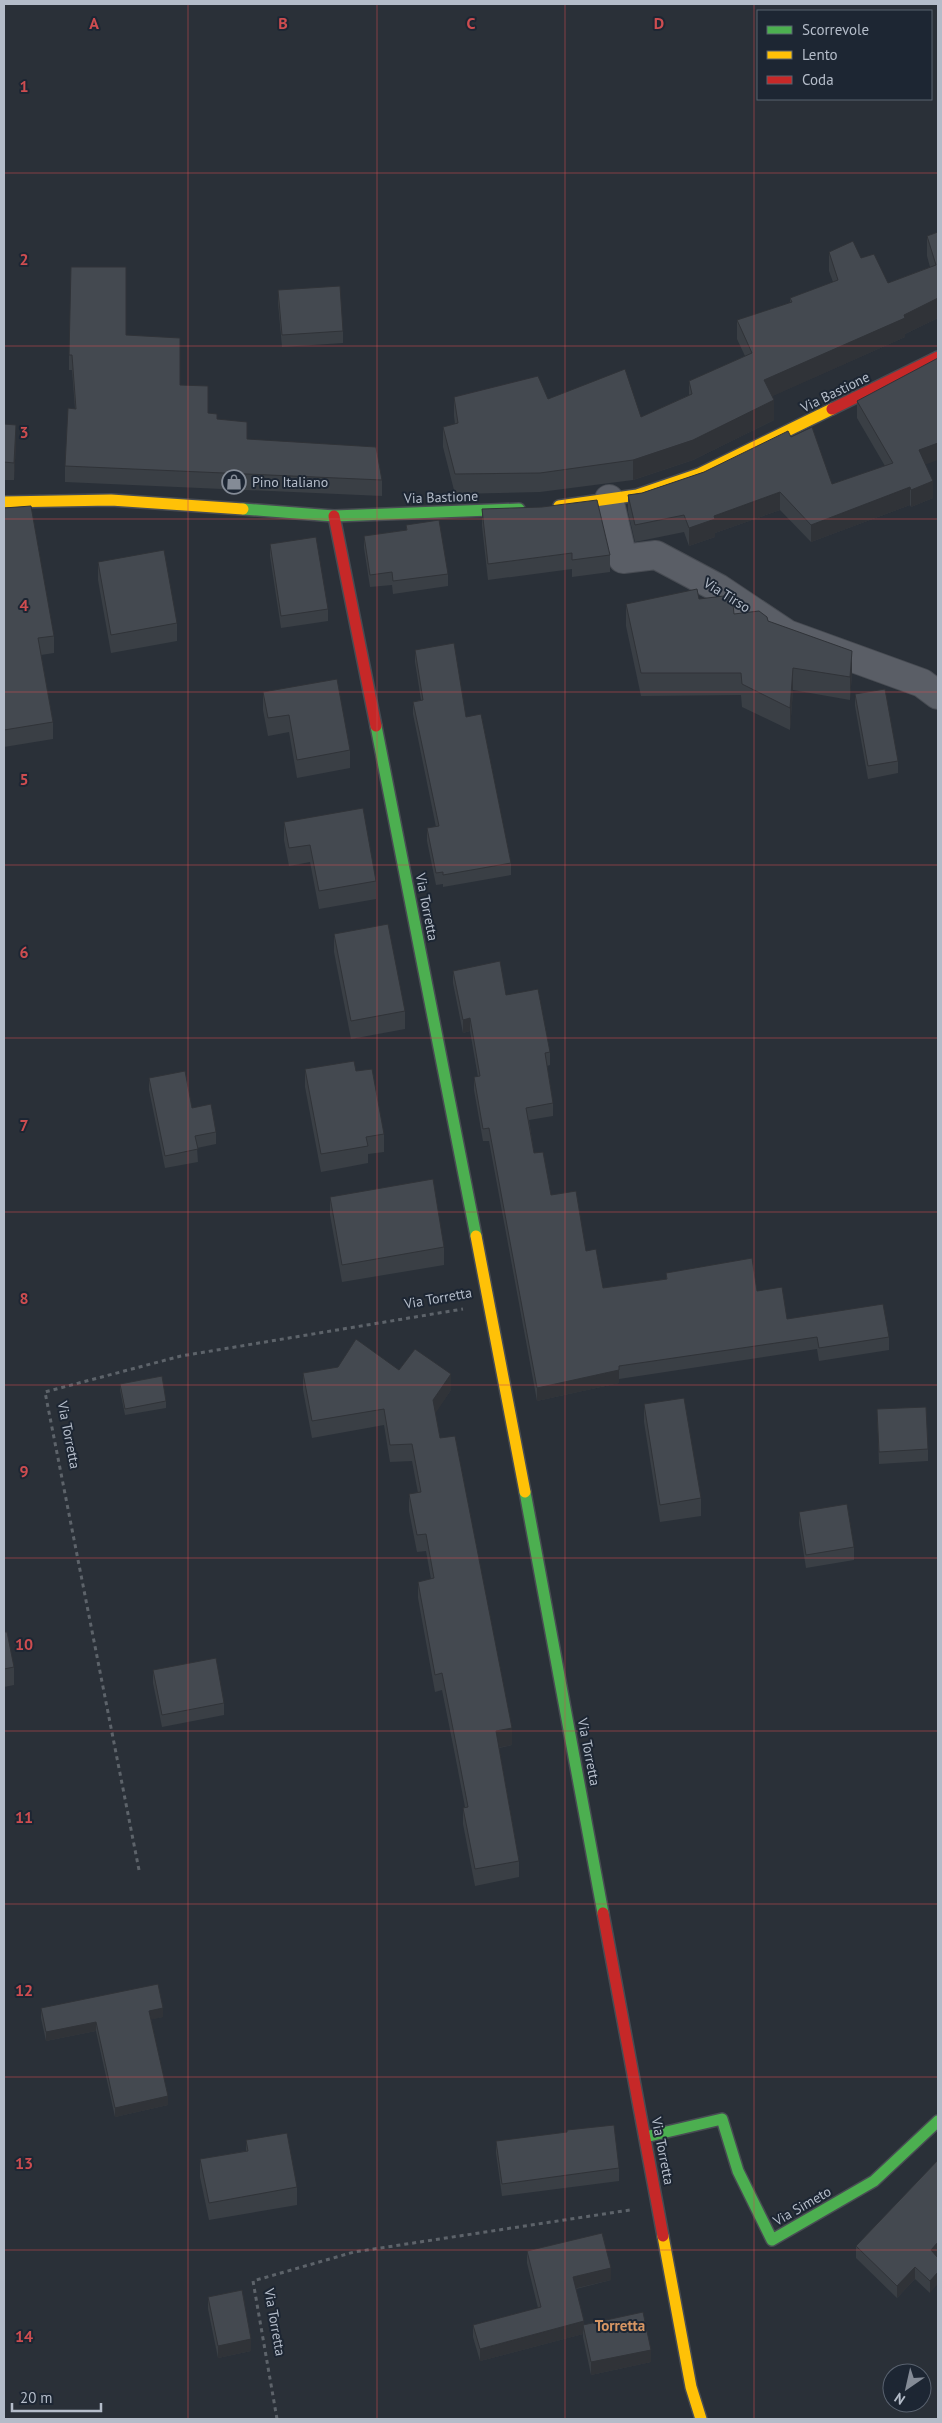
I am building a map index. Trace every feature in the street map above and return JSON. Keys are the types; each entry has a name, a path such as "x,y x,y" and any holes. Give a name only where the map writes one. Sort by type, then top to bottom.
{"street":[{"name":"Via Bastione","path":"550,507 637,495 699,474 938,356"},
{"name":"Via Tirso","path":"609,499 624,559 656,555 718,588 787,634 922,683 938,695"},
{"name":"Via Bastione","path":"4,502 111,500 334,516 531,508"},
{"name":"Via Torretta","path":"334,516 490,1304 691,2387 701,2419"},
{"name":"Via Simeto","path":"645,2137 722,2119 738,2170 772,2240 874,2181 938,2120"}],"path":[{"name":"Via Torretta","path":"139,1870 45,1392 181,1356 490,1304"},
{"name":"Via Torretta","path":"277,2419 253,2281 354,2252 658,2206"}],"building":[{"path":"938,232 938,298 904,315 905,318 764,380 774,400 693,440 633,460 540,473 455,474 443,427 458,423 454,397 538,376 548,399 625,369 641,417 692,394 689,381 752,353 737,320 792,302 790,298 838,280 829,252 853,241 861,258 874,254 888,283 936,265 927,236"},
{"path":"71,267 126,267 126,335 180,338 180,385 208,386 208,413 217,414 217,419 247,422 247,439 376,447 382,480 65,466 68,408 76,409 72,355 69,355"},
{"path":"340,286 343,331 282,335 278,290"},
{"path":"938,358 938,443 919,450 933,481 911,490 910,487 811,525 780,492 714,516 715,519 689,528 684,515 635,525 628,495 642,493 704,472 788,431 791,437 812,427 832,484 893,463 857,401"},
{"path":"4,424 16,425 14,463 4,462"},
{"path":"597,500 610,555 572,560 572,553 488,564 482,509 542,507"},
{"path":"31,506 54,636 38,638 53,722 4,730 4,508"},
{"path":"439,520 448,574 393,581 392,572 370,575 364,536 407,530 406,525"},
{"path":"316,537 328,609 281,616 270,544"},
{"path":"164,550 177,623 111,635 98,562"},
{"path":"697,589 699,599 732,595 734,614 759,611 767,617 768,621 852,651 850,677 793,668 790,708 742,684 741,673 641,673 626,604"},
{"path":"454,643 466,717 481,714 511,863 443,875 443,872 436,873 427,828 439,826 413,702 423,700 415,650"},
{"path":"337,679 350,750 297,760 289,715 268,718 263,692"},
{"path":"885,689 898,761 868,766 855,694"},
{"path":"363,808 376,881 319,891 310,845 289,848 284,822"},
{"path":"388,924 405,1011 351,1021 334,934"},
{"path":"500,961 506,995 538,989 550,1052 545,1053 553,1103 526,1108 534,1153 543,1152 551,1195 576,1191 586,1251 596,1249 603,1288 667,1279 666,1273 752,1258 757,1291 782,1287 787,1319 883,1304 889,1337 819,1348 817,1337 619,1366 619,1370 537,1388 489,1128 483,1129 474,1077 480,1076 470,1018 463,1020 453,971"},
{"path":"354,1061 356,1071 372,1069 384,1134 366,1137 368,1146 321,1154 305,1069"},
{"path":"185,1071 192,1108 211,1104 216,1132 195,1136 198,1149 165,1156 149,1078"},
{"path":"433,1179 444,1247 342,1265 330,1197"},
{"path":"356,1339 399,1370 415,1349 451,1374 433,1400 440,1438 455,1436 512,1728 496,1731 519,1861 475,1869 463,1808 468,1807 442,1673 435,1675 418,1582 434,1578 426,1534 417,1535 409,1494 421,1492 412,1444 390,1445 384,1409 312,1421 303,1373 338,1367"},
{"path":"162,1376 166,1401 125,1409 120,1384"},
{"path":"684,1398 701,1498 660,1505 644,1404"},
{"path":"926,1407 928,1449 879,1452 877,1409"},
{"path":"847,1504 854,1547 806,1555 799,1512"},
{"path":"4,1632 7,1632 14,1667 4,1669"},
{"path":"216,1658 224,1703 162,1715 153,1670"},
{"path":"158,1984 163,2008 149,2011 168,2096 115,2108 96,2022 46,2032 41,2008"},
{"path":"614,2125 619,2168 502,2184 496,2141"},
{"path":"287,2133 297,2187 209,2203 200,2159 248,2151 246,2140"},
{"path":"938,2160 938,2242 931,2250 938,2258 938,2272 930,2281 915,2267 897,2286 856,2246"},
{"path":"602,2233 611,2268 573,2277 584,2321 480,2349 473,2325 541,2307 527,2251"},
{"path":"242,2290 251,2339 218,2346 208,2297"},
{"path":"643,2312 651,2350 591,2362 583,2325"}],"traffic: fast":[{"path":"243,509 334,516 519,509"},
{"path":"376,726 476,1236"},
{"path":"525,1492 603,1913"},
{"path":"645,2137 722,2119 738,2171 772,2240 874,2181 938,2121"}],"traffic: slow":[{"path":"559,506 637,495 699,474 832,409"},
{"path":"4,502 111,500 243,509"},
{"path":"476,1236 525,1492"},
{"path":"663,2236 691,2387 701,2419"}],"traffic: jam":[{"path":"832,409 938,357"},
{"path":"334,516 376,726"},
{"path":"603,1913 663,2236"}],"place":[{"name":"Pino Italiano","path":"234,482"}],"district":[{"name":"Torretta","path":"620,2325"}]}
